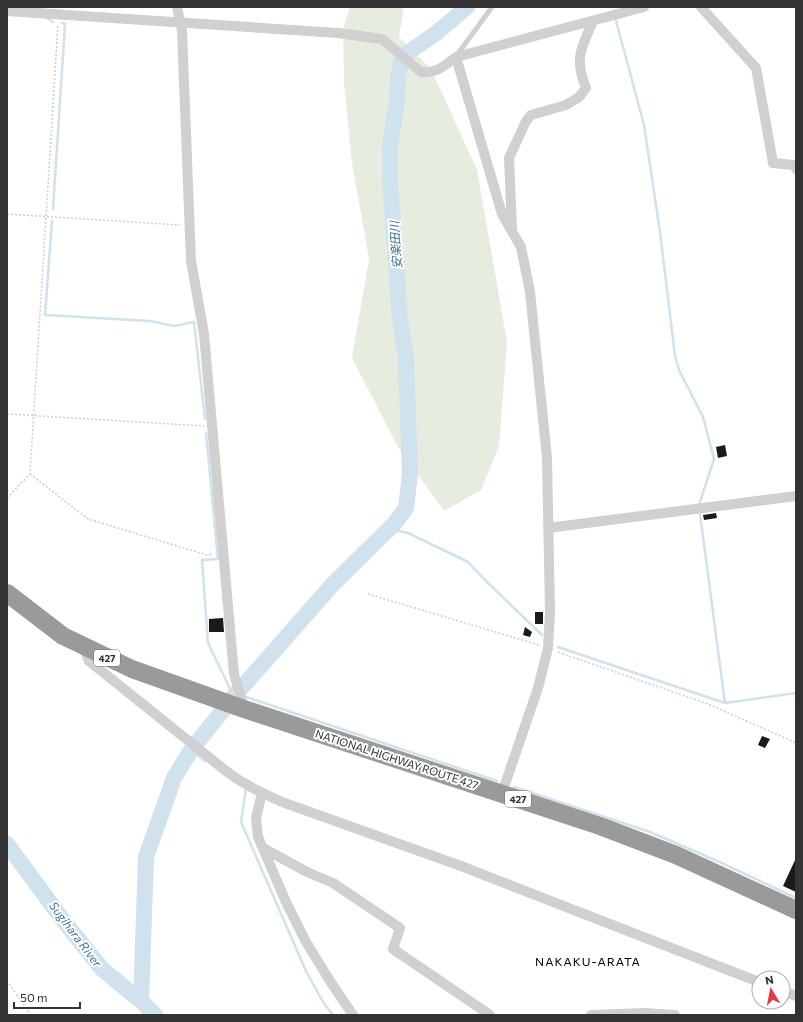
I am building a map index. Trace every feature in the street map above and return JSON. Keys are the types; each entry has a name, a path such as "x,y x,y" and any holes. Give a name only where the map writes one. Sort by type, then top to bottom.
{"highway":[{"name":"NATIONAL HIGHWAY ROUTE 427","path":"7,593 63,636 132,669 235,699 600,826 676,855 796,910"}],"street":[{"path":"177,7 182,31 191,261 204,334 235,699"},
{"path":"7,11 42,10 59,14 338,33 382,39 421,72 428,73 438,70 456,56 644,7"},
{"path":"701,7 756,68 773,163 794,165 796,169"},
{"path":"512,231 509,158 526,121 531,115 566,105 579,97 586,88 582,77 579,60 580,52 593,20"},
{"path":"456,56 502,214 521,248 530,292 547,458 550,612 548,648 538,688 502,793"},
{"path":"548,528 796,496"},
{"path":"84,647 89,661 188,742 240,782 262,793 282,802 461,866 751,979"},
{"path":"262,793 255,822 258,837 286,902 306,942 353,1015"},
{"path":"263,848 307,872 333,883 400,928 393,949 490,1015"},
{"path":"591,1015 644,1013 675,1015"}],"lane":[{"path":"456,56 492,7"}],"path":[{"path":"7,498 30,474 59,14"},
{"path":"7,214 190,226"},
{"path":"7,414 211,427"},
{"path":"30,474 88,519 207,555 215,553"},
{"path":"368,594 548,648 708,704 796,743"},
{"path":"7,980 31,1015"}],"shaded area":[{"path":"350,7 404,7 399,37 431,69 477,170 507,342 499,446 481,490 444,511 398,447 352,358 369,259 352,163 344,82 343,29"}],"building":[{"path":"725,445 727,456 718,458 716,447"},
{"path":"716,513 717,518 704,520 703,515"},
{"path":"535,612 543,612 543,624 535,624"},
{"path":"223,618 224,632 209,632 209,619"},
{"path":"525,627 532,632 530,637 523,635"},
{"path":"762,736 770,739 765,748 758,745"},
{"path":"796,858 796,892 783,886"}],"waterway":[{"name":"安楽田川","path":"141,1001 146,857 174,778 191,750 236,694 334,583 395,523 406,508 410,474 406,357 400,319 390,180 390,147 397,99 398,78 401,62 406,54 435,34 467,7"},
{"path":"615,17 644,125 660,232 675,356 679,370 703,417 714,459 699,505"},
{"path":"47,18 53,22"},
{"path":"53,209 65,24 62,23"},
{"path":"52,221 45,315 150,321 174,326 194,322 205,419"},
{"path":"206,433 218,559 202,560 208,643 234,697"},
{"path":"700,514 725,703"},
{"path":"389,529 408,533 468,562 542,635"},
{"path":"558,647 725,703 796,693"},
{"path":"243,696 497,781"},
{"path":"191,750 205,761"},
{"path":"514,787 650,832 722,863 796,898"},
{"path":"246,788 241,822 306,971 323,1002 333,1015"},
{"name":"Sugihara River","path":"7,844 63,920 102,969 141,1001 155,1015"}],"district":[{"name":"NAKAKU-ARATA","path":"588,961"}]}
